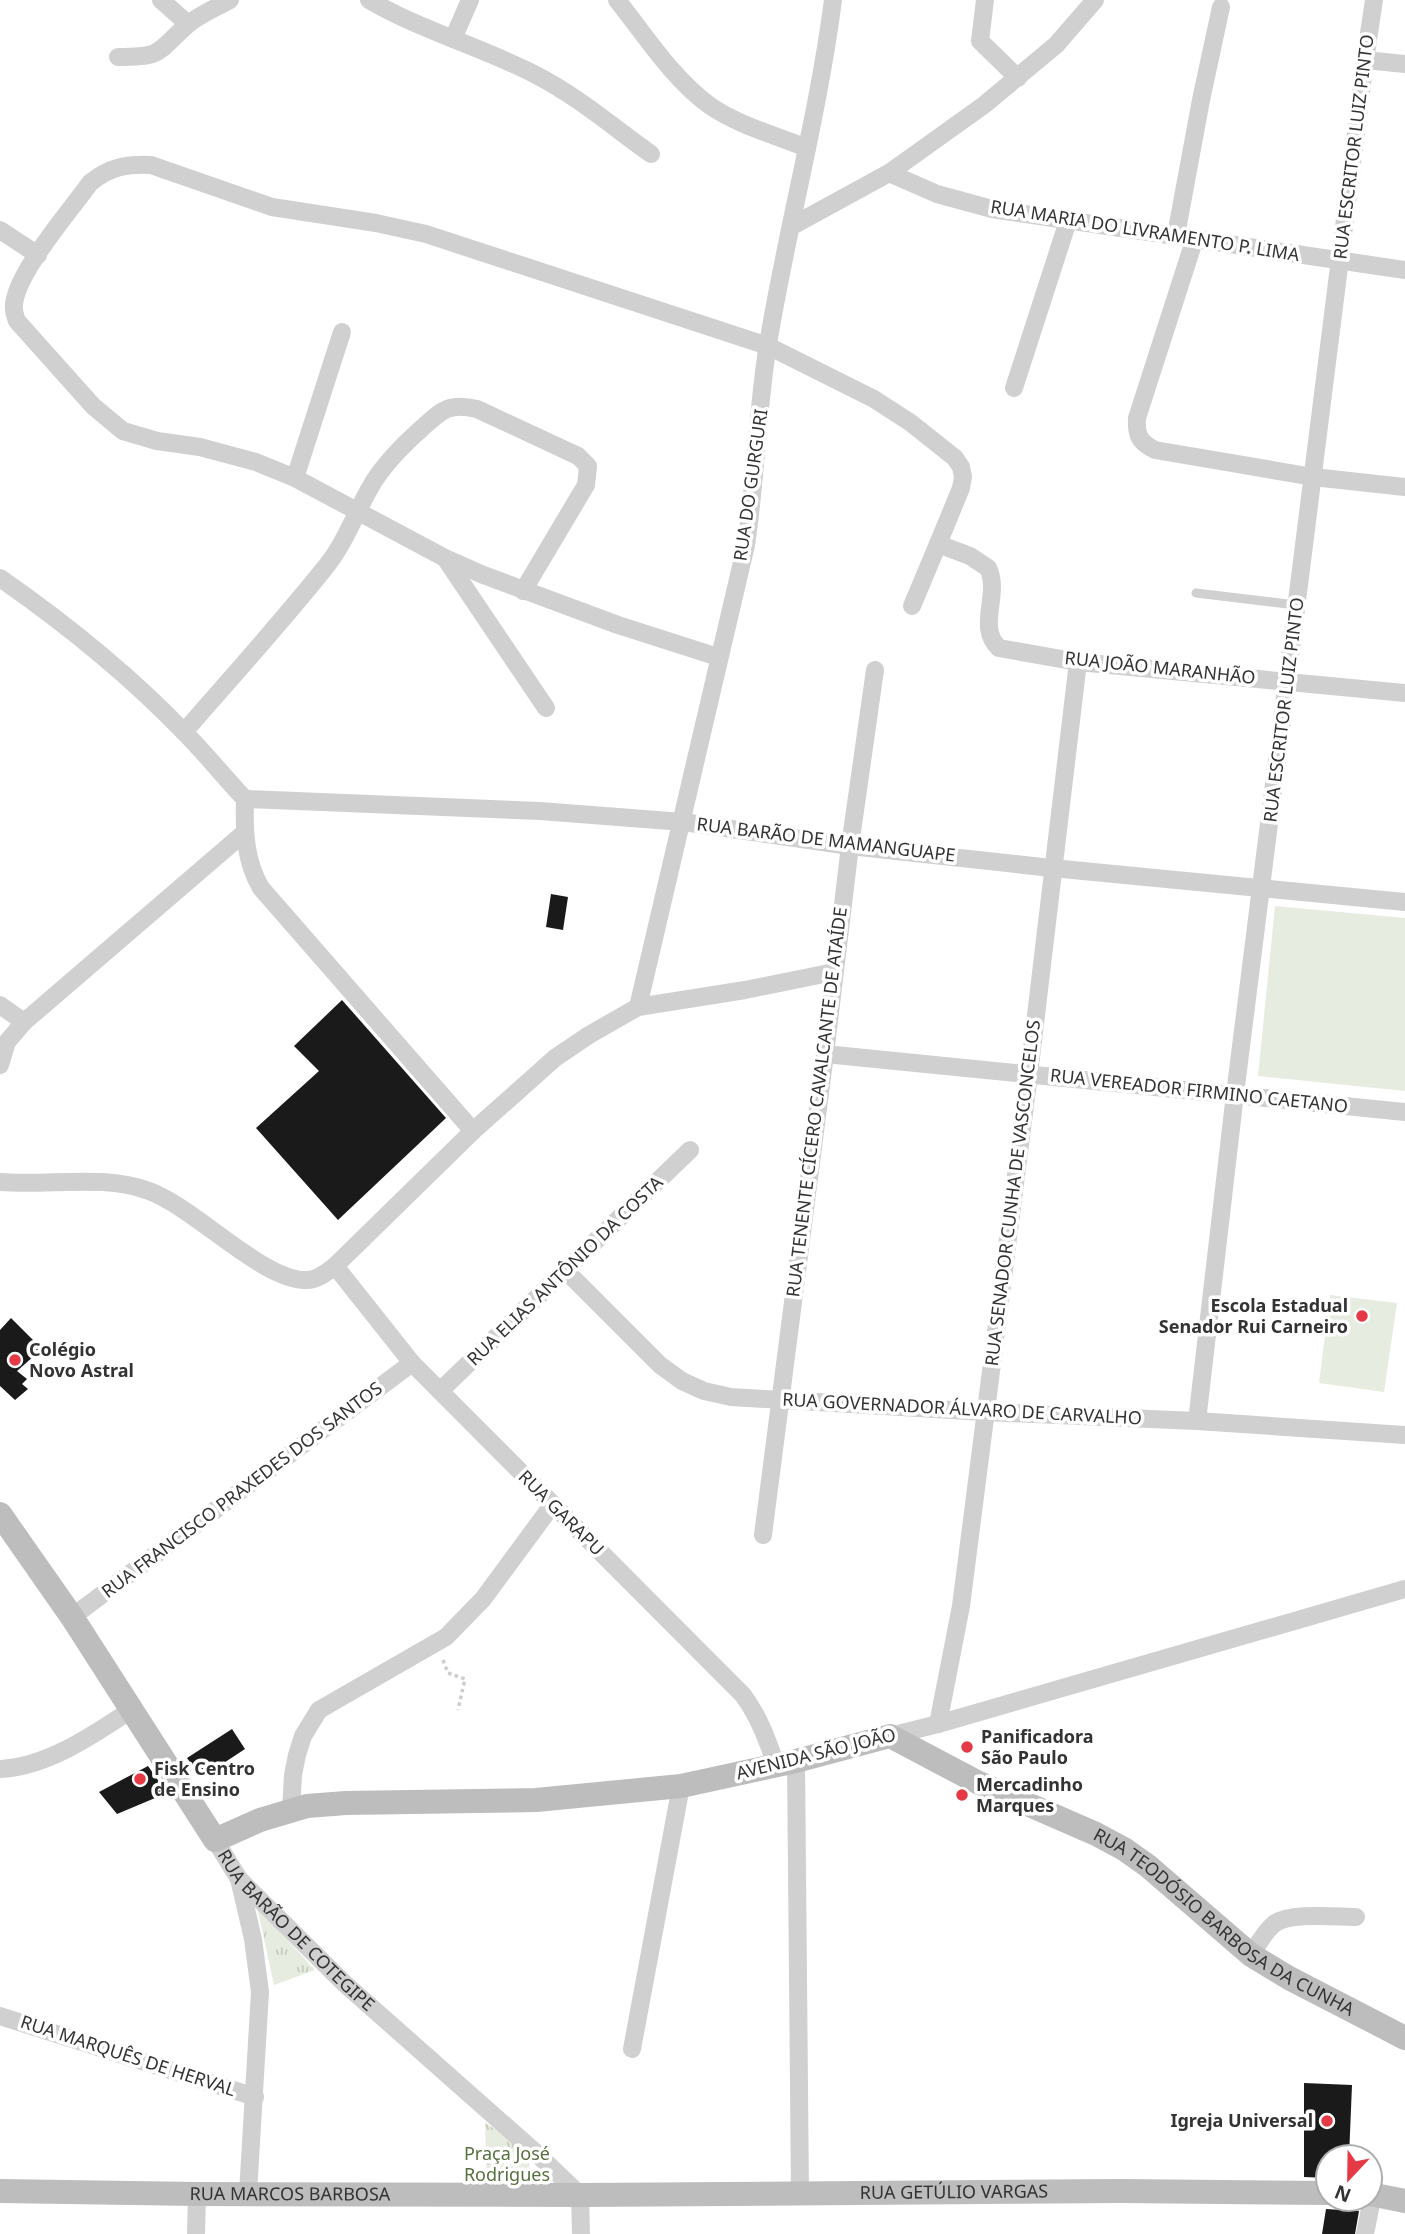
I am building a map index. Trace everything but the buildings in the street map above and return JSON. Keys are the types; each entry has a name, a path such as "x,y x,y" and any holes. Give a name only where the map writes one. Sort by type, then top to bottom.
{"main road":[{"name":"RUA BARÃO DE COTEGIPE","path":"0,1514 72,1617 215,1840"},
{"name":"AVENIDA SÃO JOÃO","path":"215,1840 260,1820 326,1803 536,1800 681,1786 890,1736"},
{"name":"RUA TEODÓSIO BARBOSA DA CUNHA","path":"890,1736 979,1783 1124,1849 1251,1955 1289,1978 1405,2038"},
{"name":"RUA MARCOS BARBOSA","path":"0,2190 197,2194 580,2195"},
{"name":"RUA GETÚLIO VARGAS","path":"580,2195 1120,2191 1314,2193"},
{"path":"1384,2197 1405,2201"}],"street":[{"path":"161,0 188,24"},
{"path":"117,57 154,54 165,48 188,24 230,0"},
{"path":"369,0 409,21 559,88 651,154"},
{"path":"453,39 470,0"},
{"path":"617,0 679,78 711,106 730,117 807,148"},
{"name":"RUA DO GURGURI","path":"638,1007 683,822 750,522 768,346 826,53 833,0"},
{"path":"985,0 980,41 1018,78"},
{"path":"792,226 889,173 984,105 1056,45 1095,0"},
{"name":"RUA ESCRITOR LUIZ PINTO","path":"1197,1421 1235,1094 1364,60 1374,0"},
{"path":"1176,235 1200,100 1221,7"},
{"path":"1364,60 1405,65"},
{"path":"718,657 618,625 445,558 295,478 228,453 157,442 123,431 93,406 18,321 14,313 16,295 38,255 90,183 103,172 117,167 151,165 272,206 426,234 768,346 874,399 911,423 955,458 961,467 961,488 912,606"},
{"name":"RUA MARIA DO LIVRAMENTO P. LIMA","path":"889,173 937,194 971,204 1068,221 1405,270"},
{"path":"1014,388 1068,221"},
{"path":"0,230 38,255"},
{"path":"1195,238 1137,418 1136,431 1139,439 1155,450 1313,477 1405,487"},
{"path":"295,478 342,332"},
{"path":"184,732 326,567 346,537 374,481 398,449 443,410 453,406 477,409 578,456 588,466 586,485 523,590"},
{"name":"RUA JOÃO MARANHÃO","path":"938,544 970,556 988,568 993,586 988,630 992,642 999,648 1078,662 1405,693"},
{"path":"445,558 546,708"},
{"path":"0,578 87,642 184,732 245,799 244,833 252,873 273,904 473,1131"},
{"name":"RUA SENADOR CUNHA DE VASCONCELOS","path":"938,1724 961,1606 1078,662"},
{"name":"RUA TENENTE CÍCERO CAVALCANTE DE ATAÍDE","path":"763,1535 850,846 875,670"},
{"name":"RUA BARÃO DE MAMANGUAPE","path":"245,799 540,811 683,822 850,846 1405,902"},
{"path":"0,1065 7,1042 24,1022 244,833"},
{"path":"0,1182 103,1183 148,1191 171,1201 247,1255 283,1275 307,1280 322,1276 335,1265 473,1131 555,1058 589,1035 638,1007 834,972"},
{"path":"0,1005 24,1022"},
{"name":"RUA VEREADOR FIRMINO CAETANO","path":"825,1054 1405,1112"},
{"name":"RUA ELIAS ANTÔNIO DA COSTA","path":"440,1391 690,1150"},
{"name":"RUA GARAPU","path":"335,1265 412,1363 743,1695 786,1763 800,2195"},
{"name":"RUA GOVERNADOR ÁLVARO DE CARVALHO","path":"565,1270 660,1364 682,1381 704,1391 731,1397 1197,1421 1405,1435"},
{"name":"RUA FRANCISCO PRAXEDES DOS SANTOS","path":"72,1617 412,1363"},
{"path":"291,1810 297,1755 303,1736 319,1710 446,1637 483,1599 553,1504"},
{"name":"AVENIDA SÃO JOÃO","path":"890,1736 1405,1590"},
{"path":"0,1769 52,1755 94,1735 131,1710"},
{"path":"632,2049 681,1786"},
{"name":"RUA BARÃO DE COTEGIPE","path":"215,1840 239,1879 345,1984 580,2195"},
{"path":"239,1879 253,1939 260,1992 248,2193"},
{"path":"1251,1955 1266,1933 1282,1920 1293,1917 1356,1917"},
{"name":"RUA MARQUÊS DE HERVAL","path":"0,2016 255,2096"},
{"path":"196,2234 197,2194"},
{"path":"580,2195 581,2234"},
{"path":"1365,2234 1368,2213"}],"lane":[{"path":"1196,593 1296,605"}],"path":[{"path":"438,1642 447,1673 465,1679 458,1710"}],"green space":[{"path":"1275,906 1405,918 1405,1091 1258,1076"},
{"path":"1330,1295 1397,1303 1384,1392 1319,1383"},
{"path":"257,1907 315,1970 274,1985"},
{"name":"Praça José Rodrigues","path":"485,2122 510,2139 528,2160 529,2179 523,2185 487,2185"}],"place":[{"name":"Escola Estadual Senador Rui Carneiro","path":"1362,1316"},
{"name":"Colégio Novo Astral","path":"15,1360"},
{"name":"Panificadora São Paulo","path":"967,1747"},
{"name":"Fisk Centro de Ensino","path":"140,1779"},
{"name":"Mercadinho Marques","path":"962,1795"},
{"name":"Igreja Universal","path":"1327,2121"}]}
